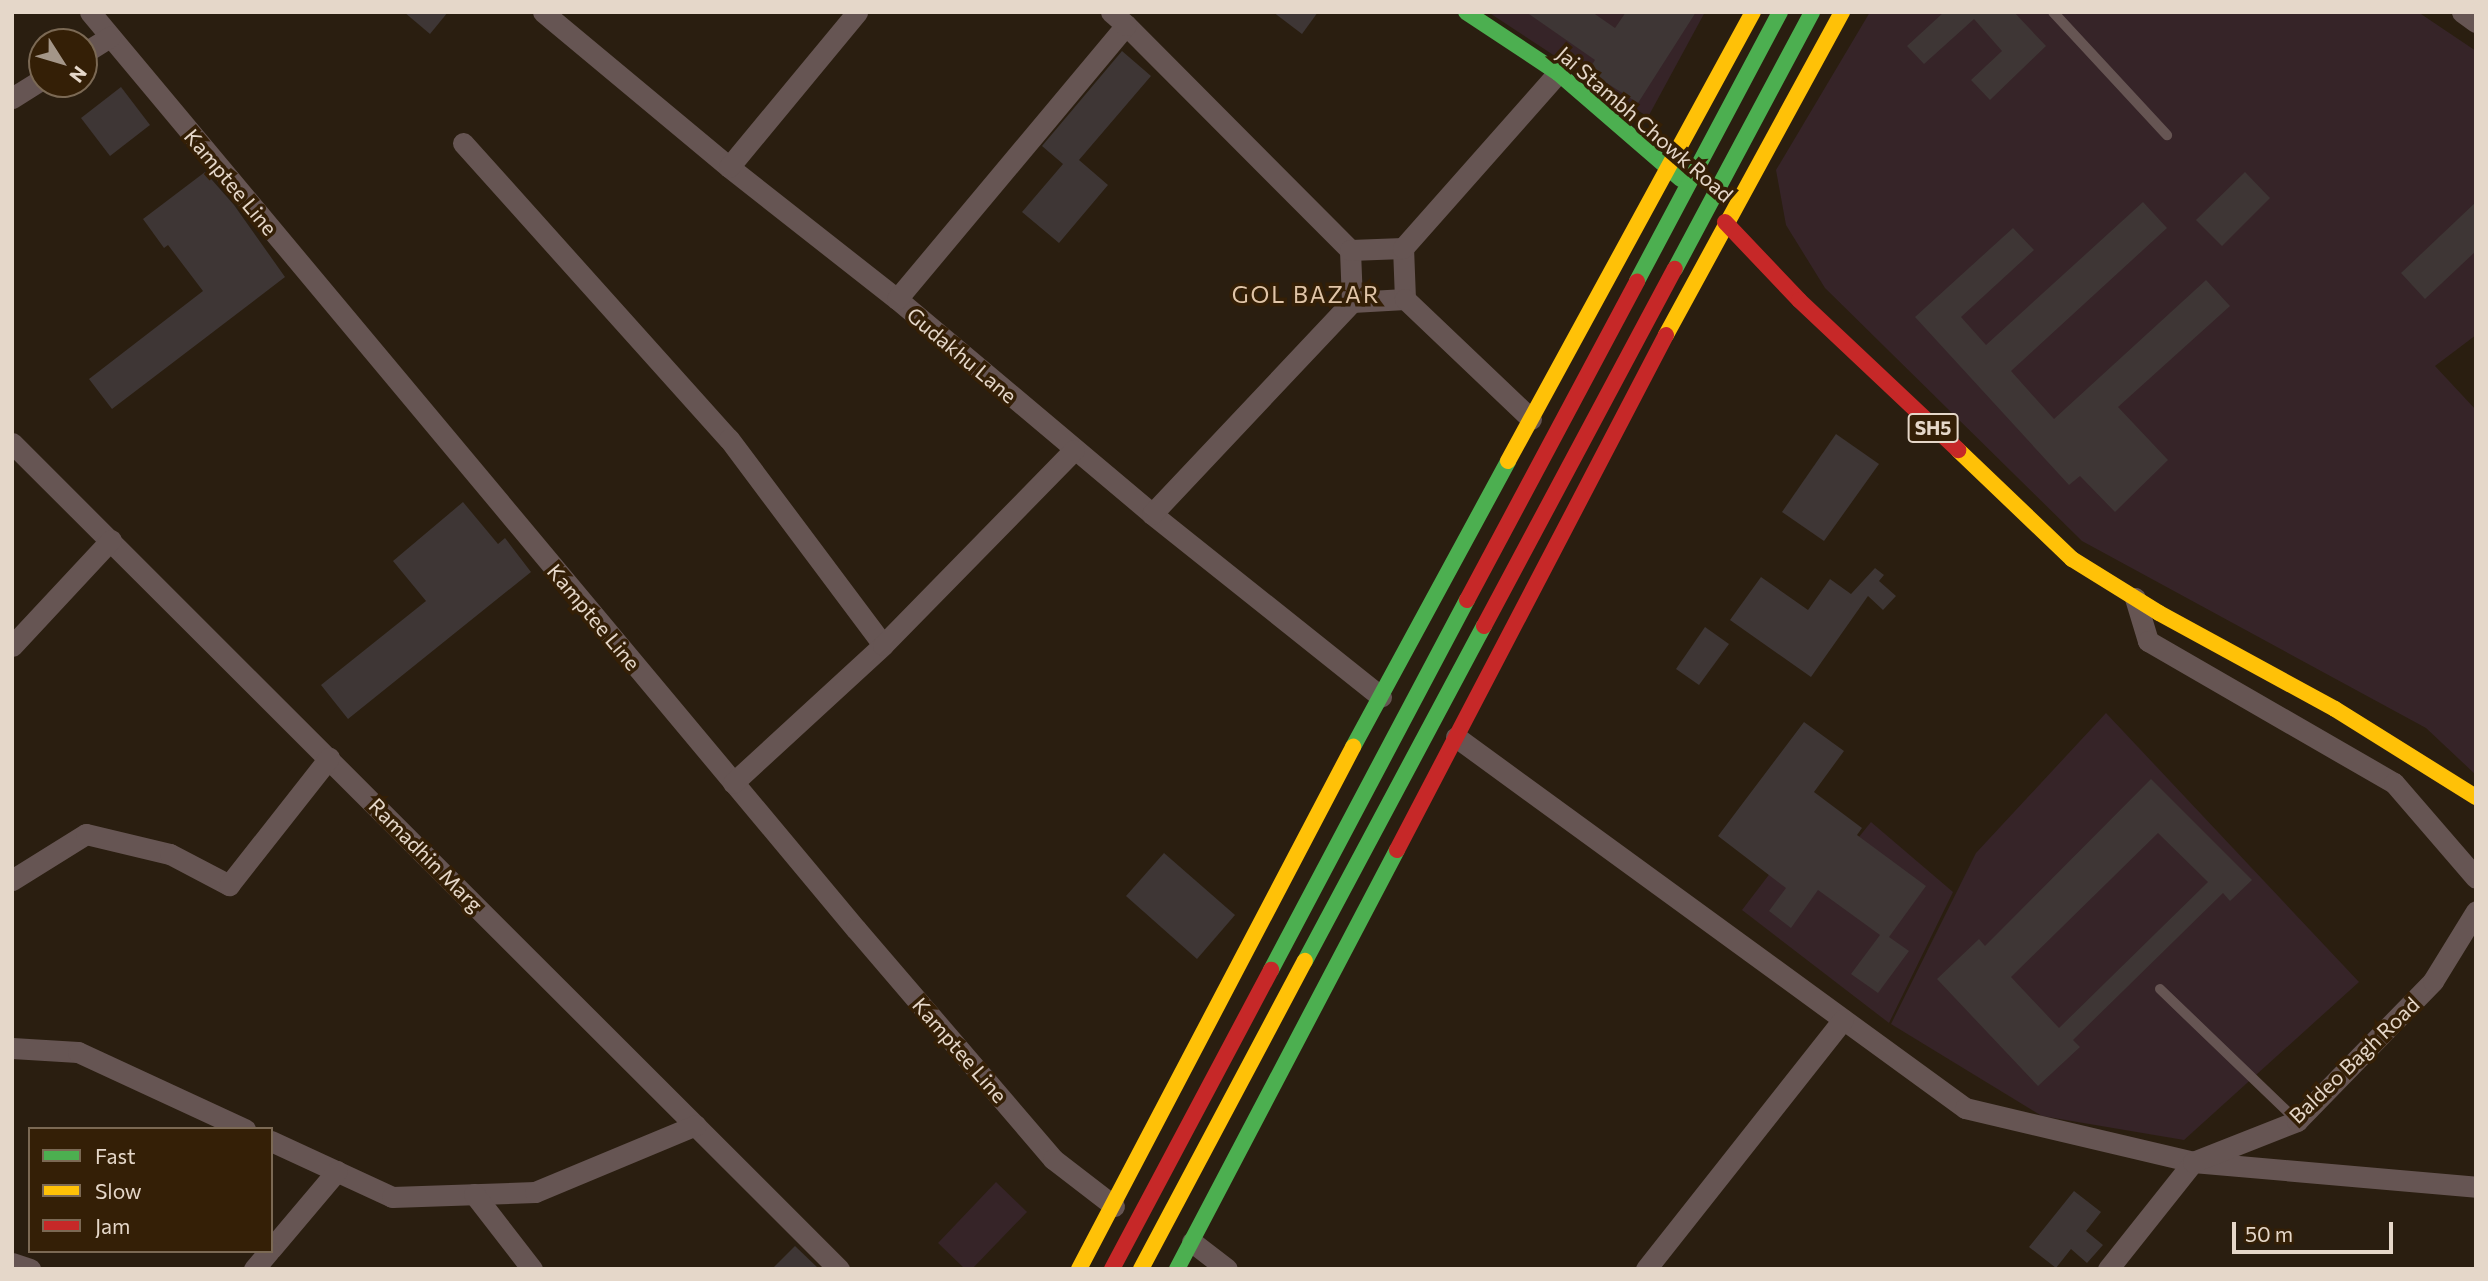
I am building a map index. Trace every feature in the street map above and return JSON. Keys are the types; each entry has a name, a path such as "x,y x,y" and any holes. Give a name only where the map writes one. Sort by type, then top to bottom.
{"main road":[{"name":"Jai Stambh Chowk Road","path":"1466,12 1558,73 1668,167 1725,222"},
{"path":"1079,1269 1381,697 1753,12"},
{"path":"1112,1269 1780,12"},
{"path":"1142,1269 1812,12"},
{"path":"1178,1268 1725,222 1842,12"},
{"name":"SH5","path":"1725,222 1799,300 2072,559 2159,613 2335,709 2476,797"}],"street":[{"name":"Kamptee Line","path":"90,12 733,783 1053,1159 1114,1206"},
{"name":"Gudakhu Lane","path":"543,12 729,167 897,299 1152,514 1381,697"},
{"path":"729,167 857,12"},
{"path":"2462,12 2476,22"},
{"path":"897,299 1118,18 1350,250 1352,302"},
{"path":"98,44 110,37"},
{"path":"1531,419 1405,299 1403,247 1558,73"},
{"path":"12,98 28,88"},
{"path":"463,143 729,439 883,645"},
{"path":"1350,250 1403,247"},
{"path":"1152,514 1352,302 1405,299"},
{"name":"Ramadhin Marg","path":"12,443 839,1269"},
{"path":"733,783 883,645 1074,450"},
{"path":"12,646 111,540"},
{"path":"2135,598 2148,641 2394,783 2476,878"},
{"path":"1456,737 1965,1108 2193,1163 2476,1187"},
{"path":"12,880 86,834 170,854 229,885 329,758"},
{"name":"Baldeo Bagh Road","path":"2193,1163 2297,1121 2434,981 2476,911"},
{"path":"1646,1269 1843,1020"},
{"path":"12,1048 78,1052 241,1127"},
{"path":"273,1142 392,1197 535,1192 695,1125"},
{"path":"2108,1269 2193,1163"},
{"path":"273,1246 337,1171"},
{"path":"474,1194 532,1269"},
{"path":"1192,1242 1227,1269"},
{"path":"254,1269 267,1253"},
{"path":"12,1263 30,1269"}],"lane":[{"path":"2053,12 2167,135"},
{"path":"2160,989 2297,1121"}],"shaded area":[{"path":"1488,12 1705,12 1648,117"},
{"path":"1870,12 2418,12 2476,51 2476,335 2435,366 2476,410 2476,775 2426,728 2082,541 1825,288 1786,225 1776,170"},
{"path":"2106,713 2359,982 2184,1140 2042,1116 1891,1024 1976,853"},
{"path":"1871,822 1953,892 1889,1023 1742,910 1800,834 1838,863"},
{"path":"996,1182 1027,1212 972,1269 965,1269 938,1243"}],"building":[{"path":"404,12 448,12 430,34"},
{"path":"1273,12 1318,12 1302,34"},
{"path":"1526,12 1592,12 1615,28 1626,12 1696,12 1638,103 1588,71 1595,60"},
{"path":"1944,12 2014,12 2046,46 1990,100 1971,80 2002,51 1974,19 1924,64 1907,46"},
{"path":"1122,51 1151,76 1079,160 1108,185 1059,243 1022,212 1063,164 1042,146"},
{"path":"121,87 150,125 110,156 81,118"},
{"path":"205,172 234,205 285,277 112,409 89,379 203,291 168,245 164,248 143,219"},
{"path":"2245,172 2270,198 2222,246 2196,220"},
{"path":"2143,202 2167,228 2011,371 2054,419 2206,280 2230,306 2118,407 2168,460 2115,512 2080,476 2069,485 1915,317 2013,228 2034,250 1961,317 1986,345"},
{"path":"2476,202 2476,251 2425,299 2401,273"},
{"path":"1836,434 1879,464 1824,541 1782,512"},
{"path":"463,502 498,544 505,538 531,572 348,719 321,685 426,601 393,561"},
{"path":"1875,568 1884,575 1879,581 1896,596 1883,610 1868,596 1811,677 1730,620 1761,577 1808,610 1830,579 1851,594"},
{"path":"1705,627 1729,644 1699,685 1676,669"},
{"path":"1804,722 1844,751 1814,792 1862,828 1857,835 1926,886 1889,937 1909,951 1878,993 1851,974 1880,935 1818,890 1791,928 1769,911 1786,888 1718,836"},
{"path":"2151,779 2252,880 2230,901 2223,893 2073,1040 2080,1047 2038,1086 1937,979 1979,939 1985,946","holes":["2158,833 2208,882 2059,1028 2011,977"]},
{"path":"1164,853 1235,915 1197,959 1126,896"},
{"path":"2074,1191 2101,1212 2086,1231 2103,1245 2087,1263 2071,1249 2056,1268 2029,1247"},
{"path":"795,1246 819,1269 772,1269"}],"traffic: fast":[{"path":"1466,12 1558,73 1681,179"},
{"path":"1637,281 1780,12"},
{"path":"1675,269 1812,12"},
{"path":"1353,747 1508,461"},
{"path":"1271,970 1467,600"},
{"path":"1305,961 1484,626"},
{"path":"1177,1269 1397,850"}],"traffic: slow":[{"path":"1508,461 1753,12"},
{"path":"1666,335 1842,12"},
{"path":"1958,450 2072,559 2159,613 2335,709 2476,797"},
{"path":"1079,1269 1353,747"},
{"path":"1141,1269 1305,961"}],"traffic: jam":[{"path":"1725,222 1799,300 1958,450"},
{"path":"1484,626 1675,269"},
{"path":"1467,600 1637,281"},
{"path":"1397,850 1666,335"},
{"path":"1112,1269 1271,970"}],"district":[{"name":"GOL BAZAR","path":"1306,294"}]}
